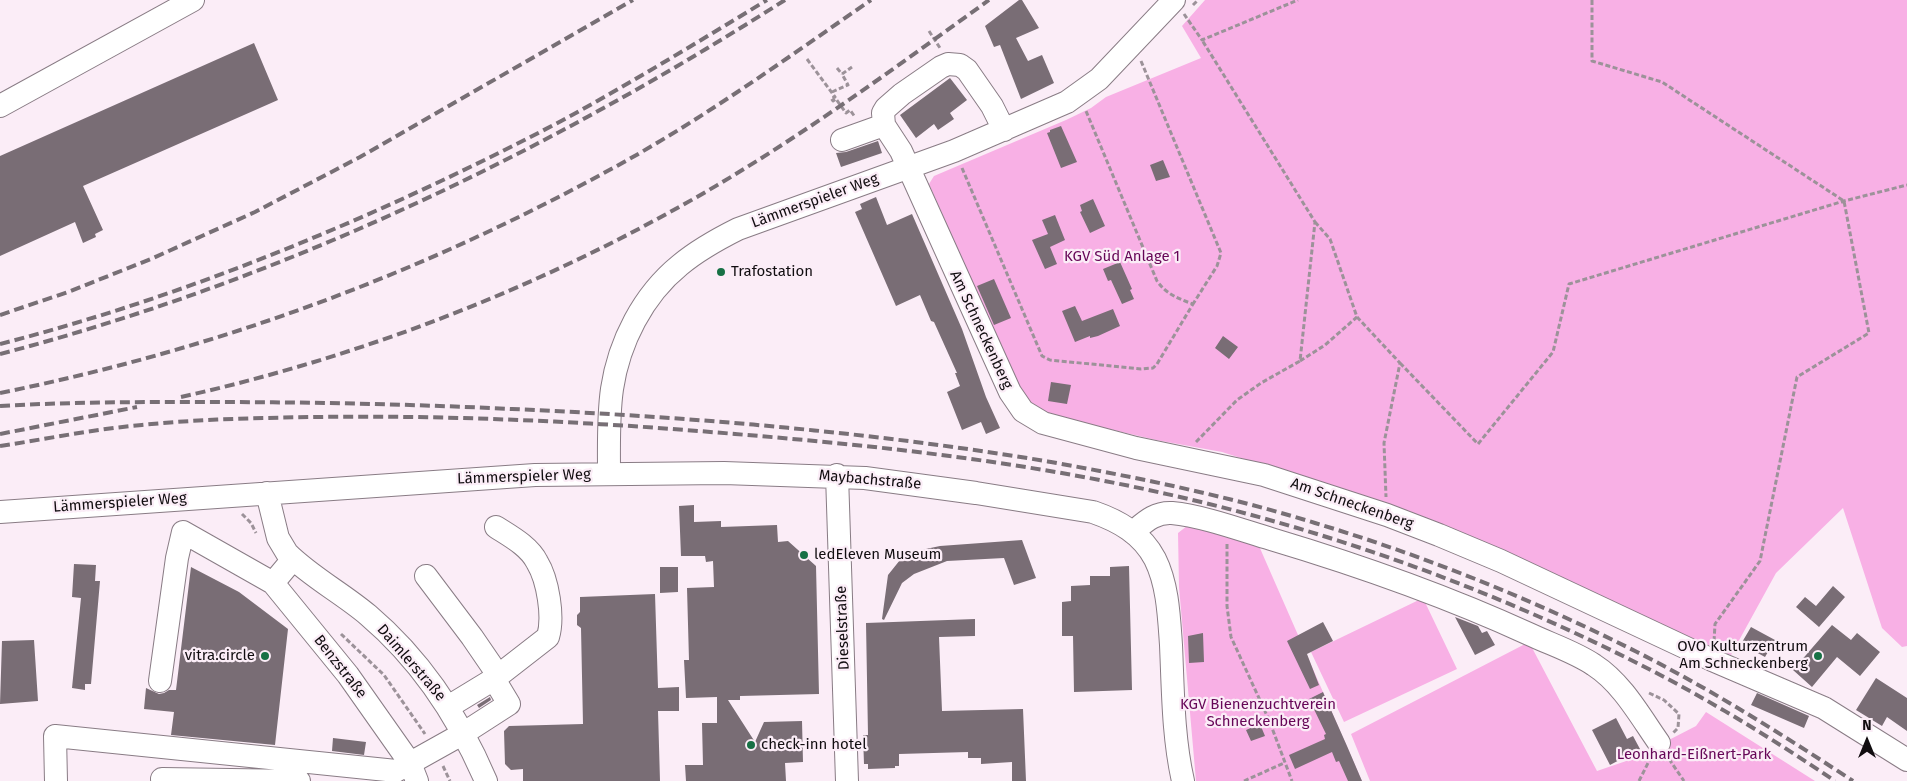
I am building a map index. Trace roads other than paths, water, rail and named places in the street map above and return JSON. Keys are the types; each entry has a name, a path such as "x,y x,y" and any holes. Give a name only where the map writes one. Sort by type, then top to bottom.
{"street":[{"path":"0,106 193,0"},
{"name":"Lämmerspieler Weg","path":"0,512 267,493 377,495 515,476 609,474 608,437 612,389 624,342 636,317 649,297 666,278 695,254 738,229 954,151 1055,108 1079,94 1099,79 1179,7"},
{"path":"842,140 875,128 886,108 941,67 954,64 967,70 992,106 1004,130"},
{"name":"Am Schneckenberg","path":"875,128 901,151 1010,392 1023,411 1043,423 1059,428 1136,448 1182,456 1264,475 1387,515 1439,535 1494,558 1712,660 1824,708 1907,760"},
{"name":"Maybachstraße","path":"609,474 837,475 907,482 1094,512 1129,529"},
{"name":"Dieselstraße","path":"837,475 847,781"},
{"name":"Daimlerstraße","path":"267,493 278,538 282,546 293,559 352,602 383,629 410,657 448,707 464,733 486,781"},
{"path":"1183,781 1177,742 1170,619 1165,592 1155,559 1148,547 1129,529 1150,517 1171,513 1227,526 1355,566 1487,615 1593,664 1610,677 1659,743"},
{"path":"448,707 496,677 548,637 551,626 546,588 537,561 519,542 496,527"},
{"path":"160,681 177,558 183,532 273,583 293,559"},
{"path":"56,781 55,736 413,772 464,733 510,704 472,637 426,576"},
{"name":"Benzstraße","path":"273,583 348,675 413,772"},
{"path":"164,748 162,780 299,781"}],"railway":[{"path":"0,315 68,292 151,259 255,212 360,157 633,0"},
{"path":"0,344 57,329 169,293 279,252 388,206 541,132 647,72 767,0"},
{"path":"0,354 104,324 207,290 307,251 406,208 504,161 599,110 693,57 785,0"},
{"path":"0,393 82,375 243,329 321,302 398,272 474,238 549,202 656,144 749,84 871,0"},
{"path":"181,397 245,382 308,364 432,322 553,271 612,243 712,188 793,138 989,0"},
{"path":"0,406 127,402 319,403 473,407 647,416 782,427 917,442 984,451 1118,474 1184,488 1282,513 1356,536 1479,580 1598,633 1693,682 1774,730 1853,781"},
{"path":"0,434 137,407"},
{"path":"0,446 106,429 206,420 314,417 472,418 630,426 791,439 959,457 1070,474 1238,511 1353,545 1465,586 1575,633 1656,672 1785,748 1835,781"}],"place":[{"name":"Trafostation","path":"721,272"},
{"name":"ledEleven Museum","path":"804,555"},
{"name":"vitra.circle","path":"265,656"},
{"name":"OVO Kulturzentrum Am Schneckenberg","path":"1818,656"},
{"name":"check-inn hotel","path":"751,745"}],"park label":[{"name":"KGV Süd Anlage 1","path":"1122,257"},
{"name":"KGV Bienenzuchtverein Schneckenberg","path":"1258,714"},
{"name":"Leonhard-Eißnert-Park","path":"1694,755"}]}
